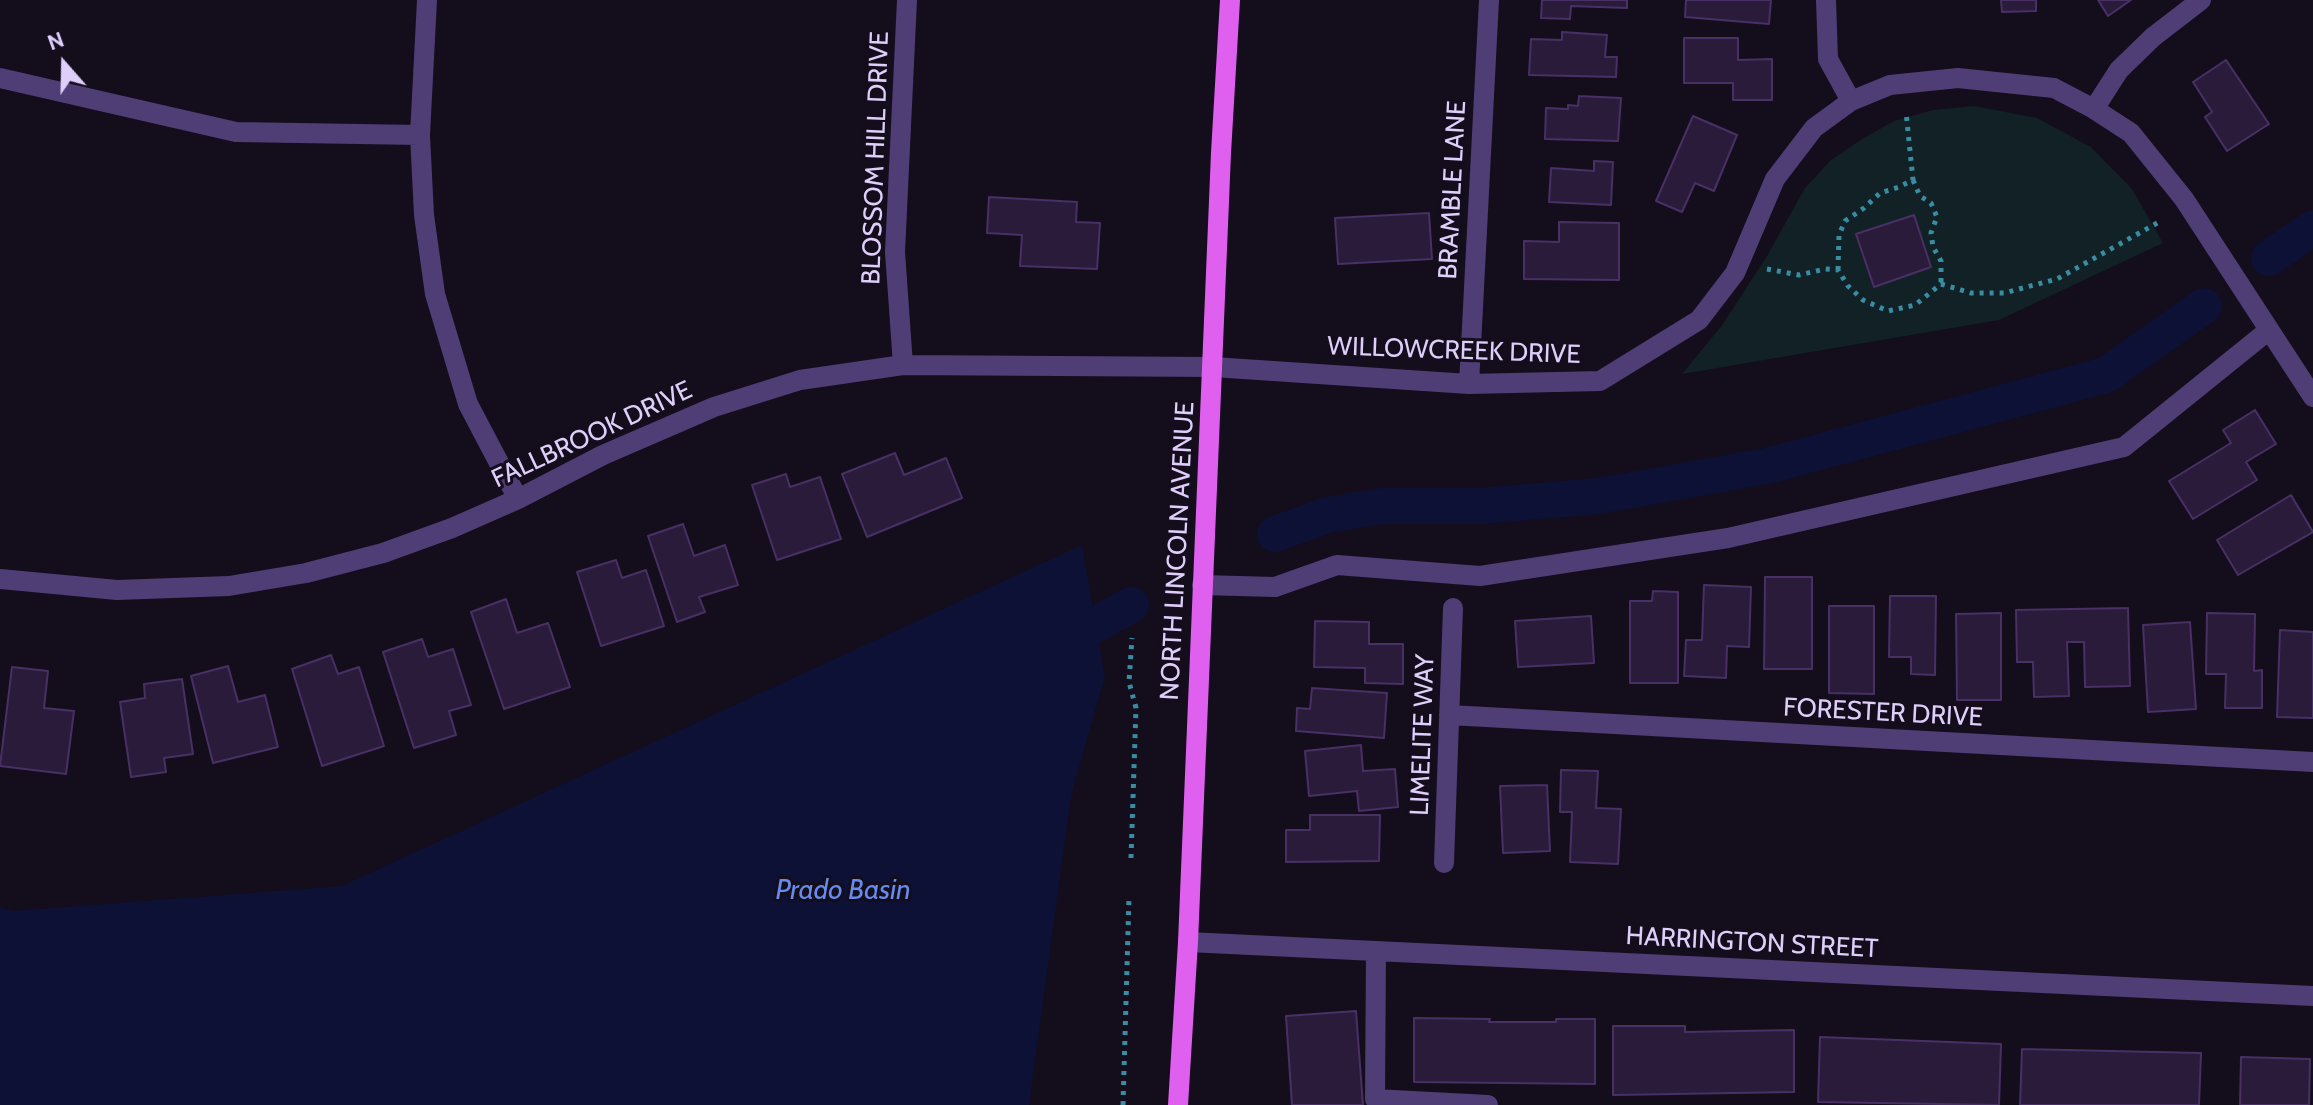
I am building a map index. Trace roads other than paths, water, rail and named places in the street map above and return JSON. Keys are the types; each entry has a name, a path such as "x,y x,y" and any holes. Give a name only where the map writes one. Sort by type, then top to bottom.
{"main road":[{"name":"NORTH LINCOLN AVENUE","path":"1178,1105 1230,0"}],"street":[{"path":"427,0 420,135 424,215 435,294 468,404 518,499"},
{"name":"BLOSSOM HILL DRIVE","path":"903,365 895,252 907,0"},
{"name":"BRAMBLE LANE","path":"1469,384 1489,0"},
{"path":"1826,0 1828,59 1851,101"},
{"path":"2094,109 2119,70 2153,37 2201,0"},
{"path":"0,78 236,132 420,135"},
{"name":"WILLOWCREEK DRIVE","path":"1213,367 1469,384 1600,381 1699,320 1735,273 1775,179 1814,128 1851,101 1890,85 1958,78 2054,88 2131,133 2184,199 2313,397"},
{"path":"1202,585 1275,587 1337,565 1480,576 1728,538 2124,447 2269,330"},
{"name":"FALLBROOK DRIVE","path":"0,579 117,590 229,586 306,573 383,553 452,528 518,499 603,455 714,407 800,380 903,365 1213,367"},
{"name":"LIMELITE WAY","path":"1444,863 1453,608"},
{"name":"FORESTER DRIVE","path":"1449,715 2313,762"},
{"name":"HARRINGTON STREET","path":"1188,942 2313,996"},
{"path":"1376,951 1375,1099 1488,1105"}],"water":[{"name":"Prado Basin","path":"1082,545 1105,676 1071,796 1029,1105 0,1105 0,907 13,911 342,886"}],"waterway":[{"path":"2269,258 2313,228"},
{"path":"1275,534 1328,515 1382,506 1481,506 1598,496 1767,466 2106,375 2204,306"},
{"path":"1052,649 1131,605"}]}
